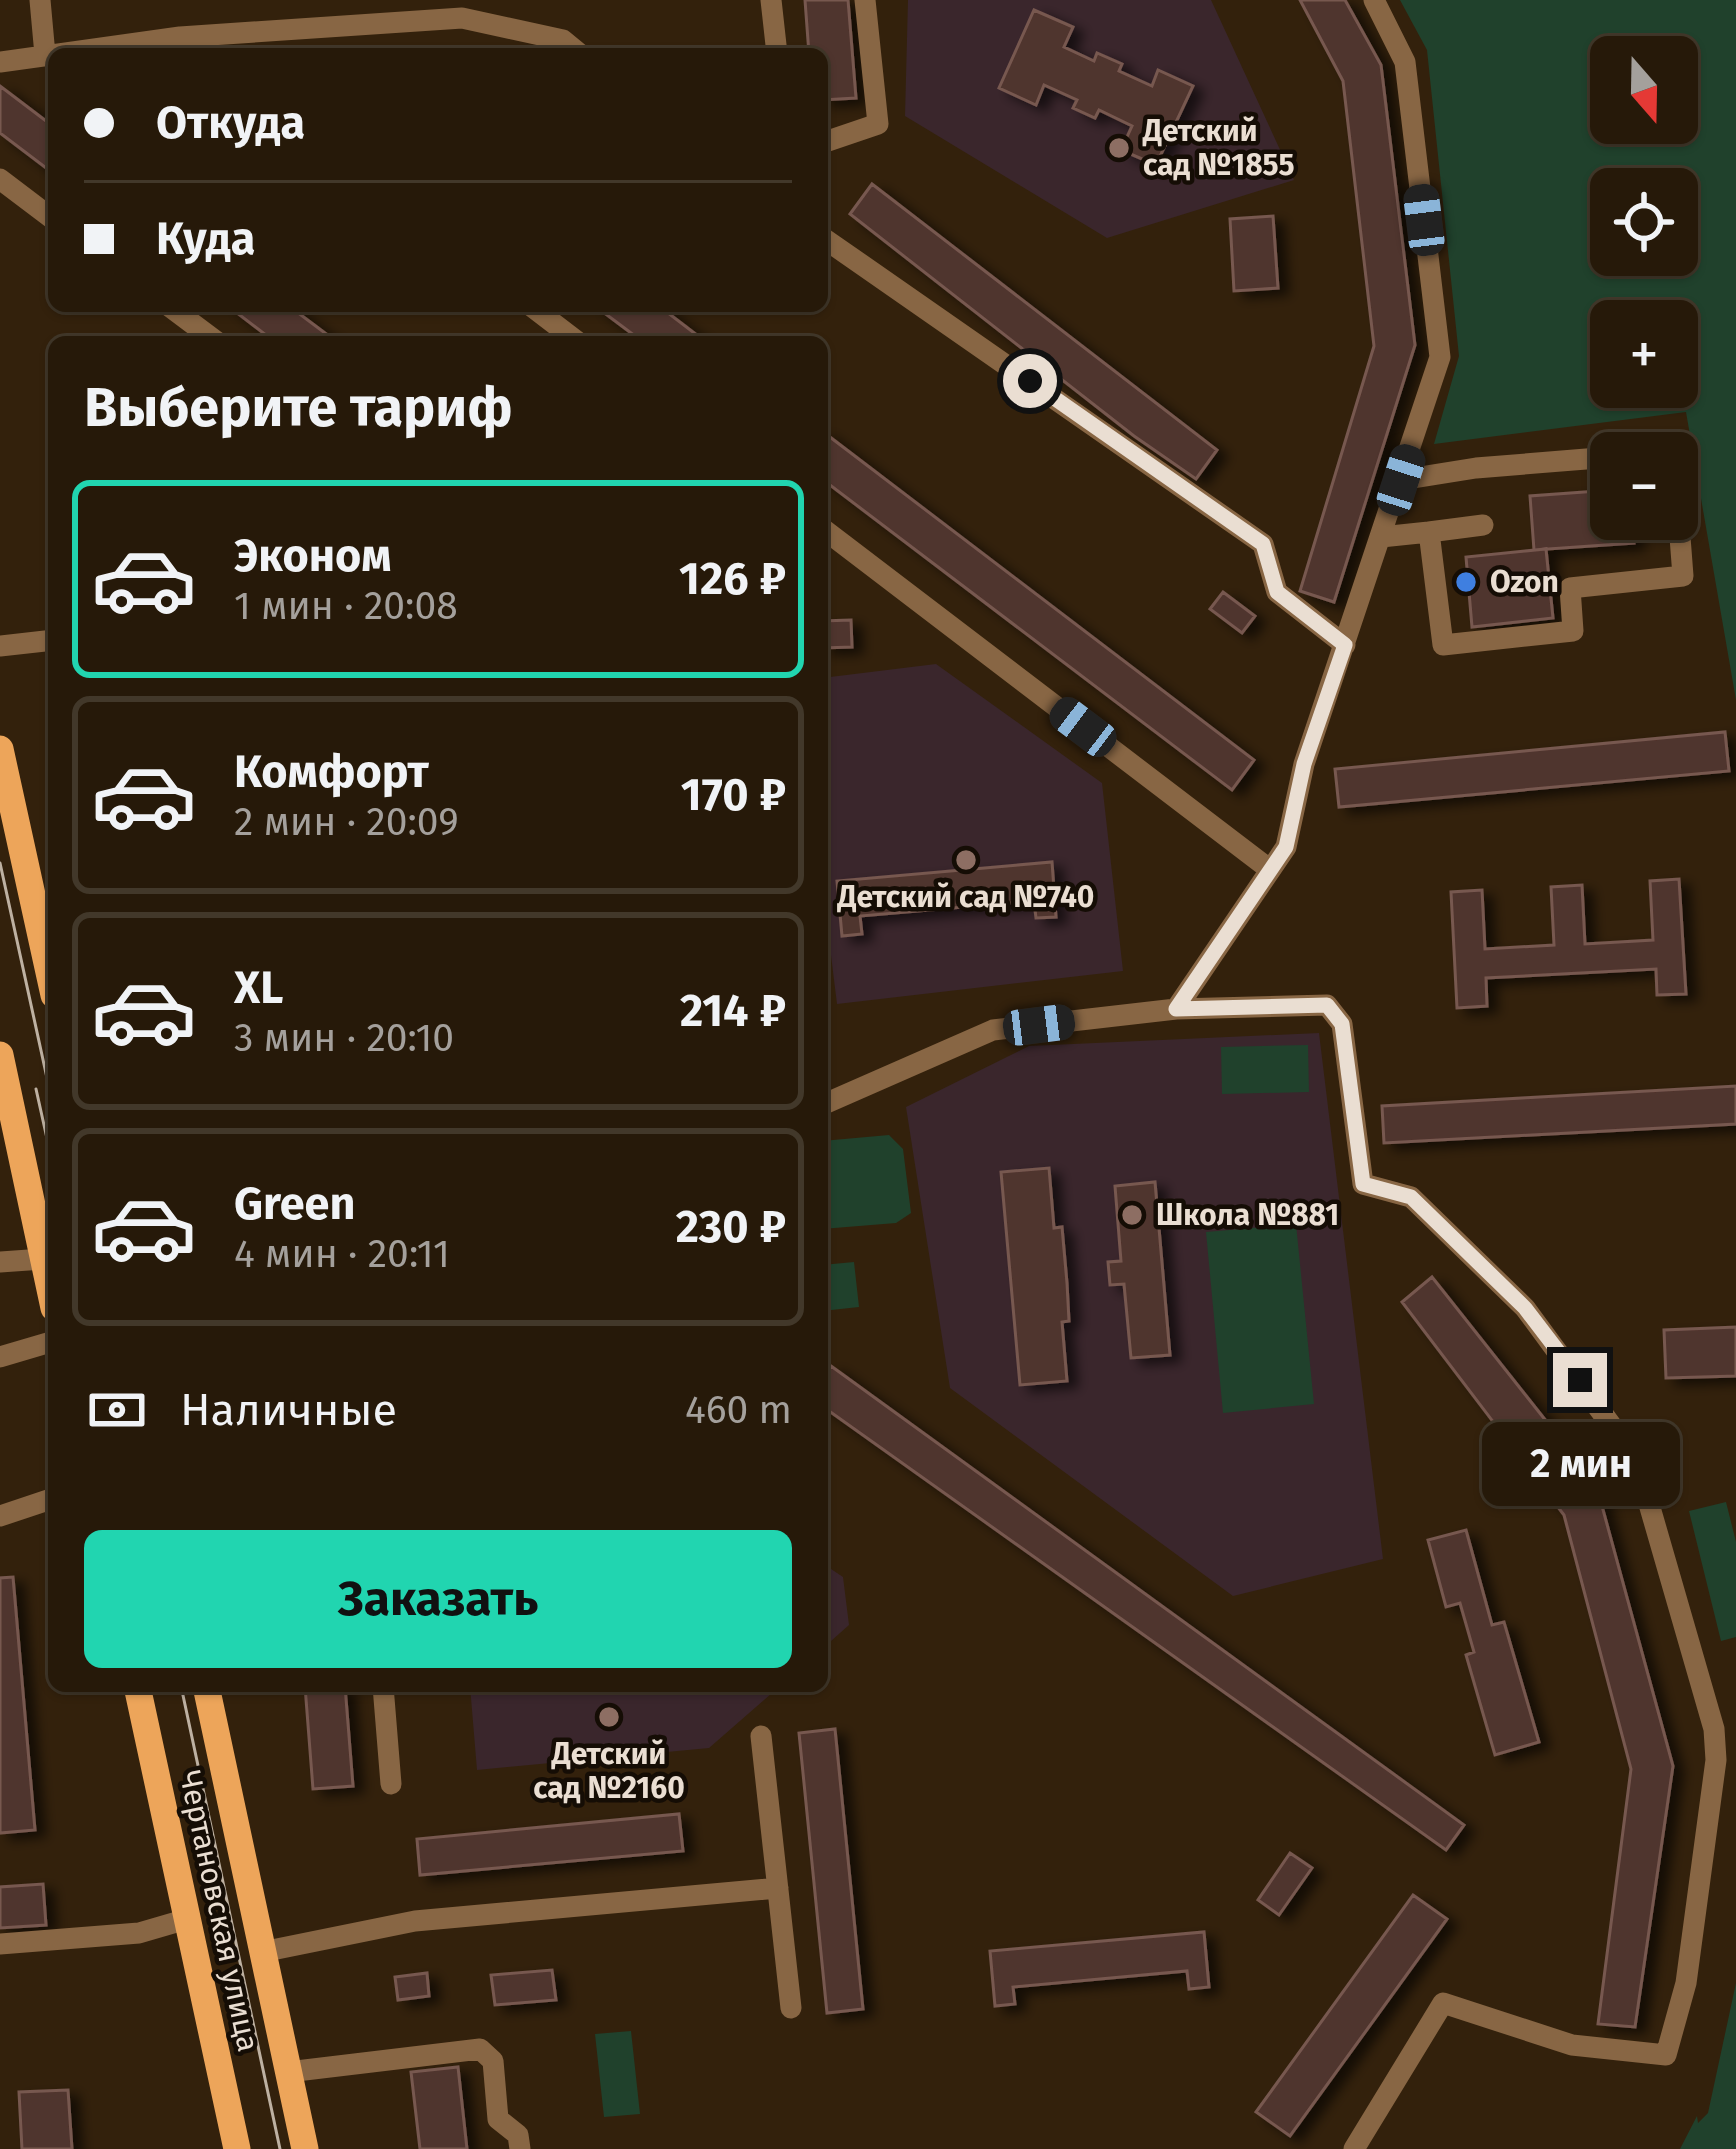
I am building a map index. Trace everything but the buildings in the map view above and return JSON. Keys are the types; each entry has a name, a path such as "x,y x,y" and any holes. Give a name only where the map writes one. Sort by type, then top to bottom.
{"main road":[{"path":"0,749 48,968"},
{"path":"0,856 17,861 27,874"},
{"path":"0,1055 48,1281"},
{"name":"Чертановская улица","path":"138,1692 237,2149"},
{"name":"Чертановская улица","path":"207,1692 305,2149"}],"lane":[{"path":"40,0 45,55"},
{"path":"313,0 316,26"},
{"path":"771,0 776,48"},
{"path":"828,141 878,124 865,0"},
{"path":"1176,1009 1286,847 1304,764 1441,357 1405,62 1374,0"},
{"path":"98,48 181,37 462,18 563,40 573,48"},
{"path":"181,37 195,48"},
{"path":"0,62 48,55"},
{"path":"0,179 48,215"},
{"path":"828,241 1263,544 1277,592 1345,645"},
{"path":"177,312 209,336"},
{"path":"539,312 570,336"},
{"path":"1401,480 1590,459"},
{"path":"1382,537 1484,525"},
{"path":"1429,532 1443,645 1574,631 1570,588 1684,577 1681,540"},
{"path":"828,534 1269,869"},
{"path":"0,646 48,641"},
{"path":"828,1102 993,1030 1176,1009 1327,1005 1342,1024 1363,1184 1411,1197 1525,1308 1636,1460 1714,1730 1716,1760 1687,1983 1666,2054 1572,2045 1443,2003 1354,2149"},
{"path":"0,1262 43,1259"},
{"path":"0,1357 48,1343"},
{"path":"0,1516 48,1500"},
{"path":"383,1692 391,1784"},
{"path":"761,1736 791,2008"},
{"path":"262,1952 416,1921 778,1888"},
{"path":"0,1944 139,1933 187,1919"},
{"path":"288,2072 480,2049 493,2061 498,2119 518,2134 520,2149"}],"shaded area":[{"name":"Детский сад №1855","path":"908,0 1211,0 1294,180 1107,238 905,116"},
{"name":"Детский сад №740","path":"936,664 1102,783 1123,971 837,1004 828,939 828,677"},
{"name":"Школа №881","path":"1319,1033 1383,1559 1233,1596 950,1388 906,1107 1029,1046"},
{"path":"828,1567 843,1577 849,1625 828,1644"},
{"name":"Детский сад №2160","path":"470,1692 773,1692 709,1748 477,1770"}],"green space":[{"path":"1400,0 1736,0 1736,700 1698,481 1698,432 1689,432 1686,412 1434,444 1459,356 1427,50"},
{"path":"1308,1045 1309,1092 1222,1094 1221,1047"},
{"path":"889,1135 903,1149 911,1213 896,1223 828,1229 828,1140"},
{"path":"1296,1224 1314,1404 1223,1413 1206,1232"},
{"path":"854,1262 859,1307 828,1310 828,1264"},
{"path":"1726,1502 1736,1542 1736,1637 1721,1641 1689,1511"},
{"path":"1736,1983 1736,2149 1680,2149 1697,2116 1698,2123 1708,2113"},
{"path":"631,2031 640,2114 604,2117 595,2034"}],"tram line":[{"path":"0,863 48,1083"},
{"path":"36,1089 48,1143"},
{"path":"182,1692 280,2149"}],"place":[{"name":"Детский сад №1855","path":"1119,148"},
{"name":"Ozon","path":"1466,582"},
{"name":"Детский сад №740","path":"966,860"},
{"name":"Школа №881","path":"1132,1215"},
{"name":"Детский сад №2160","path":"609,1717"}],"route":[{"path":"1030,381 1263,544 1277,592 1345,645 1304,764 1286,847 1176,1009 1327,1005 1342,1024 1363,1184 1411,1197 1525,1308 1580,1380"}]}
